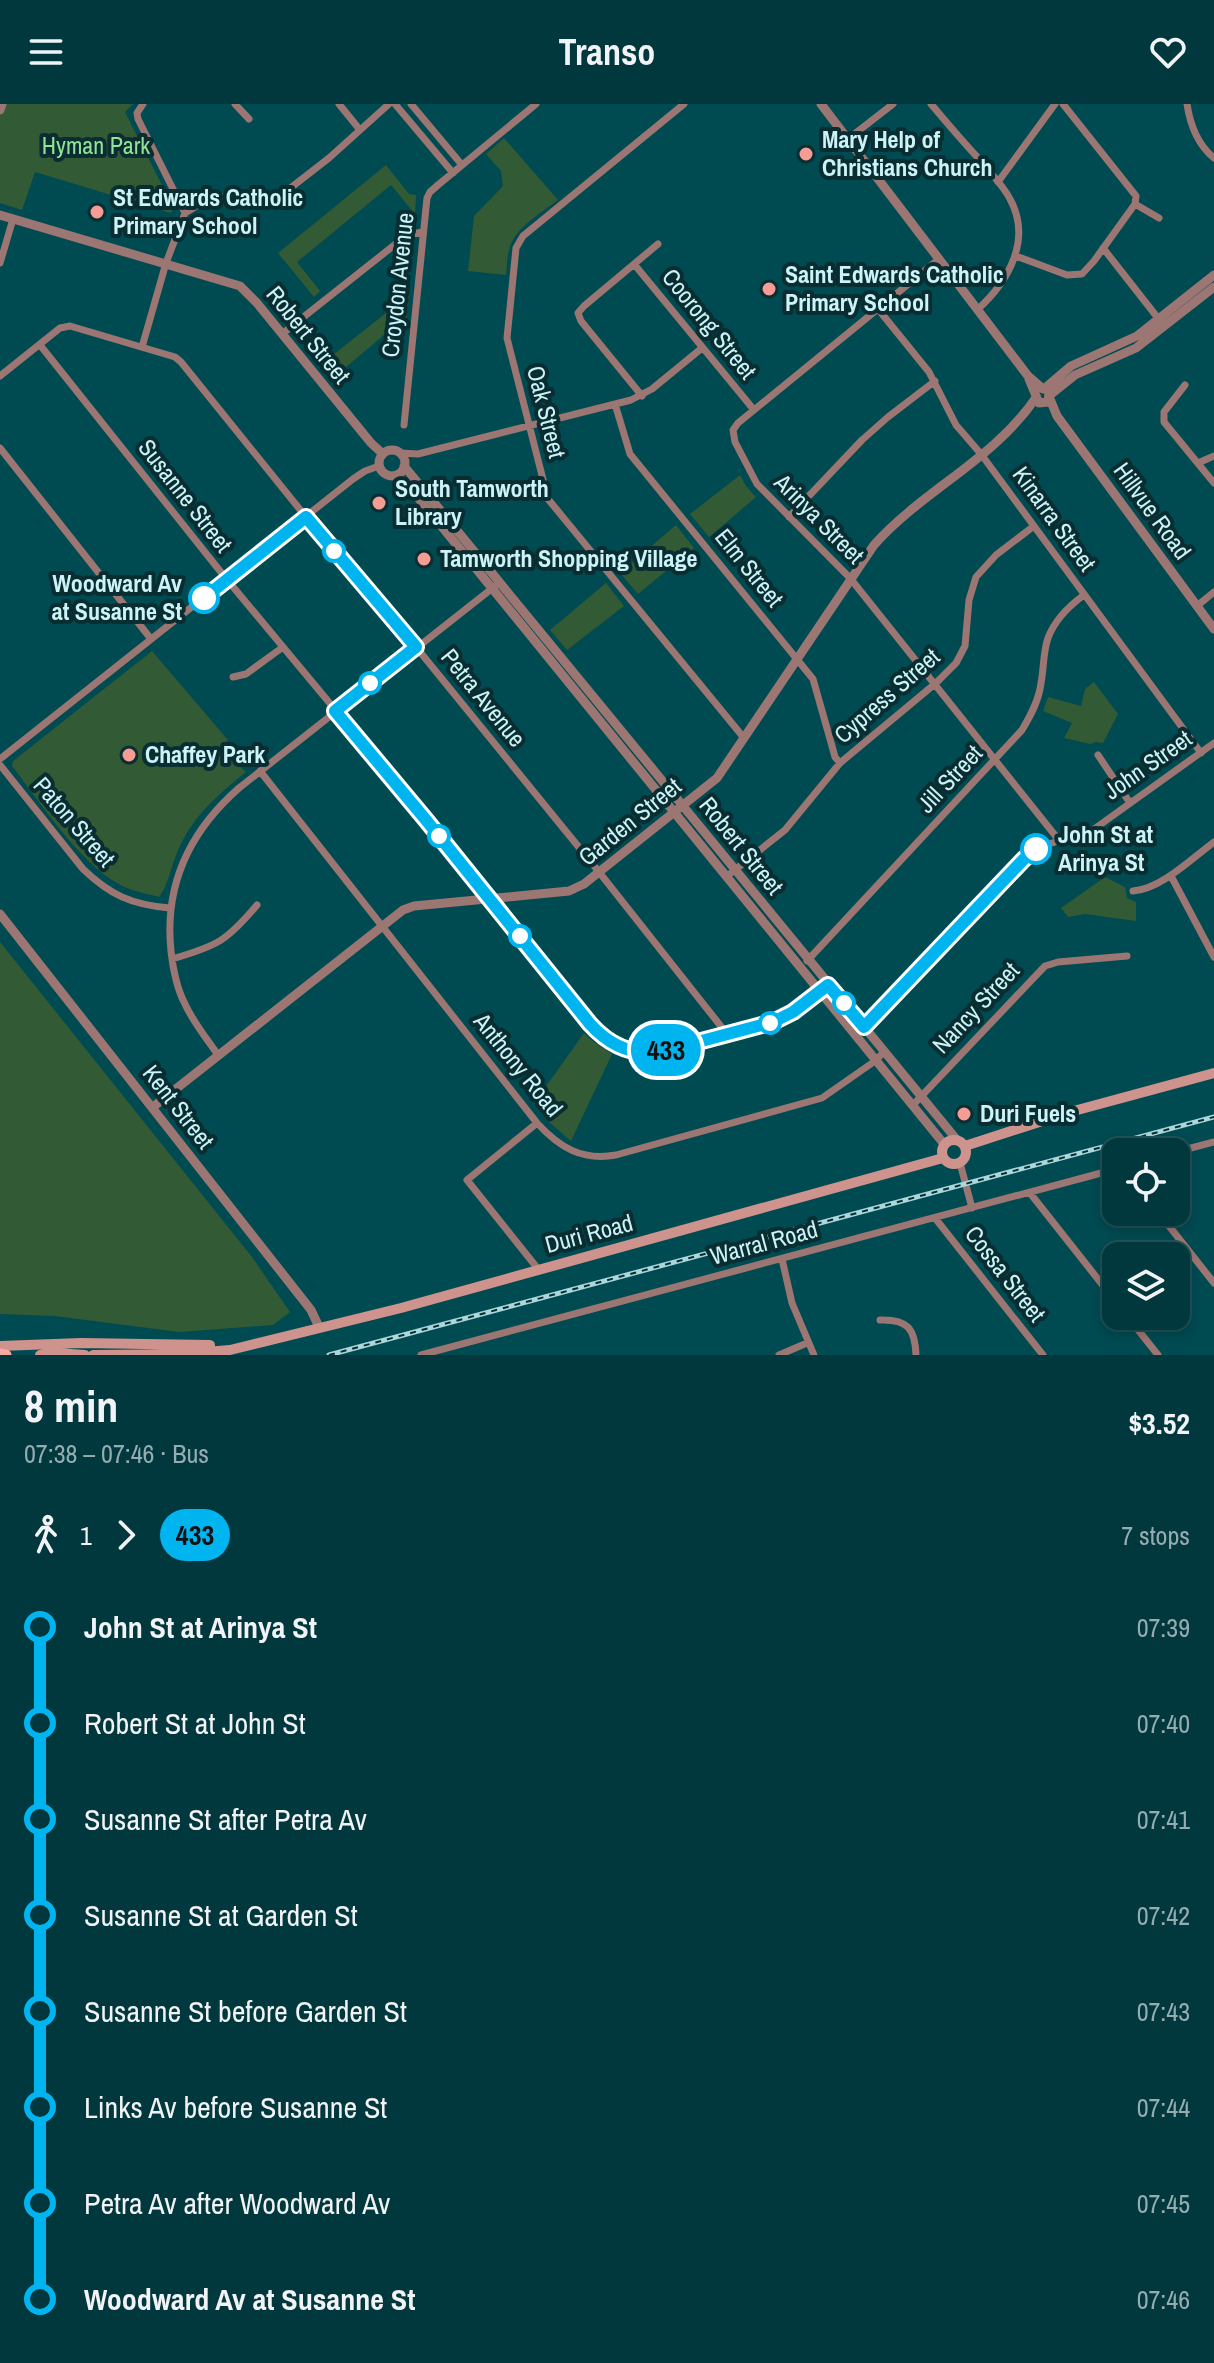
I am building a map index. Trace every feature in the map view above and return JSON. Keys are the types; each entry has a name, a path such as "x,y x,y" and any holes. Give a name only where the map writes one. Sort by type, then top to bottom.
{"main road":[{"path":"961,1143 965,1157 960,1163 949,1163 943,1158 941,1151 950,1140 961,1143 1214,1073"},
{"name":"Duri Road","path":"93,1355 230,1350 401,1308 943,1158"},
{"name":"Duri Road","path":"3,1354 58,1344"},
{"name":"Duri Road","path":"0,1346 246,1345"},
{"path":"40,1355 85,1355"}],"street":[{"path":"0,110 2,104"},
{"path":"143,104 137,113 138,119 185,213"},
{"path":"235,104 249,119"},
{"path":"339,104 360,130"},
{"path":"142,347 166,263 185,213 203,202 225,196 264,200 284,193 389,104"},
{"path":"395,104 453,173"},
{"path":"411,104 462,165"},
{"name":"Croydon Avenue","path":"404,425 427,198 430,192 536,104"},
{"name":"Oak Street","path":"684,104 519,241 507,338 548,499 744,738"},
{"name":"Hillvue Road","path":"821,104 978,309 1214,629"},
{"path":"848,139 893,104"},
{"path":"931,104 998,182 1017,214 1020,229 1016,256 991,296 978,309"},
{"path":"998,182 1055,104"},
{"path":"1016,256 1074,276 1086,270 1135,204 1136,196 1063,104"},
{"path":"1187,104 1196,133 1214,158"},
{"path":"1135,204 1159,218"},
{"name":"Robert Street","path":"0,215 227,281 245,289 383,454"},
{"path":"0,263 13,219"},
{"path":"282,334 407,235 423,232"},
{"path":"642,396 581,321 578,313 658,244"},
{"path":"1103,248 1161,322"},
{"name":"Arinya Street","path":"939,259 754,410 735,426 732,433 757,484 850,578 1058,839"},
{"name":"Coorong Street","path":"634,264 754,410"},
{"name":"Garden Street","path":"153,1107 408,908 574,890 599,872 717,778 880,538 981,454 1043,397 1070,378 1136,348 1161,322 1211,288 1214,275"},
{"name":"Kinarra Street","path":"878,309 935,381 956,425 981,454 1201,753"},
{"name":"Petra Avenue","path":"0,376 60,328 70,326 179,360 599,872 727,1034"},
{"name":"Susanne Street","path":"40,345 227,580 605,1040 649,1054 773,1022 793,1012 824,988"},
{"path":"418,454 396,475 384,473 379,466 379,460 389,451 418,454 642,396 702,348"},
{"path":"789,517 862,440 935,381"},
{"path":"1185,385 1164,412 1164,422 1214,483"},
{"name":"Elm Street","path":"615,404 630,454 813,679 835,757 840,763"},
{"path":"0,448 151,639"},
{"path":"400,453 404,466"},
{"path":"1198,463 1214,456"},
{"path":"0,762 353,479 379,466"},
{"name":"Robert Street","path":"404,466 495,586"},
{"name":"Robert Street","path":"396,475 495,586 731,873 824,988 875,1061 961,1143"},
{"name":"Cypress Street","path":"731,873 785,830 840,763 956,663 965,646 969,600 976,577 990,561 1034,526"},
{"path":"218,1055 184,1004 172,959 170,908 174,886 203,826 226,800 260,771 495,586"},
{"path":"1197,606 1214,592"},
{"name":"Jill Street","path":"804,964 1022,730 1041,687 1048,638 1053,627 1068,607 1084,595"},
{"path":"233,677 246,674 283,647"},
{"name":"John Street","path":"856,1035 1036,849 1058,839 1090,832 1214,743"},
{"path":"1098,755 1130,803"},
{"name":"Paton Street","path":"0,762 83,869 97,882 131,901 170,908"},
{"name":"Anthony Road","path":"260,771 537,1123 556,1142 576,1153 586,1156 616,1155 822,1098 884,1052"},
{"path":"1133,891 1147,890 1171,876 1214,842"},
{"path":"1171,876 1214,957"},
{"path":"172,959 202,950 230,936 257,905"},
{"name":"Kent Street","path":"0,914 311,1310 319,1327"},
{"name":"Nancy Street","path":"917,1101 1045,966 1127,956"},
{"name":"Robert Street","path":"824,988 864,1027 884,1052 944,1144"},
{"path":"537,1123 467,1180 538,1269"},
{"path":"1190,1148 1214,1142"},
{"path":"960,1163 972,1208"},
{"name":"Warral Road","path":"421,1355 1102,1173"},
{"path":"1030,1193 1102,1284"},
{"name":"Cossa Street","path":"935,1218 1043,1355"},
{"path":"1169,1226 1214,1283"},
{"path":"782,1259 792,1303 814,1355"},
{"path":"880,1320 899,1321 909,1328 915,1339 916,1355"},
{"path":"1138,1330 1158,1355"},
{"path":"779,1355 807,1343"}],"green space":[{"name":"Hyman Park","path":"0,104 133,104 125,112 173,207 171,213 35,172 22,210 0,203"},
{"path":"504,138 558,200 516,235 509,250 506,275 468,271 474,216 503,186 501,171 486,154"},
{"path":"386,165 409,194 416,195 415,214 391,185 297,262 320,291 314,297 278,253"},
{"path":"409,295 406,329 391,329 332,379 320,365"},
{"path":"740,475 756,497 709,537 690,514"},
{"path":"676,525 694,548 638,594 620,573"},
{"path":"606,583 624,606 567,650 550,630"},
{"name":"Chaffey Park","path":"152,651 228,740 219,747 246,772 217,797 193,824 180,846 159,897 122,886 103,874 61,830 12,766 13,761"},
{"path":"1094,682 1118,714 1103,743 1090,744 1064,738 1072,723 1043,711 1048,697 1081,706 1085,689"},
{"path":"1105,877 1125,887 1127,898 1136,902 1136,921 1085,914 1068,917 1061,908"},
{"path":"0,942 252,1257 290,1312 273,1325 179,1332 55,1316 0,1314"},
{"path":"584,1033 612,1054 571,1141 550,1123 534,1103"}],"railway":[{"path":"329,1355 1214,1117"}],"bus line":[{"name":"433","path":"204,598 306,517 416,647 335,711 590,1024 605,1040 624,1050 649,1054 660,1052 773,1022 793,1012 828,985 864,1027 1036,849"}],"place":[{"name":"Mary Help of Christians Church","path":"806,154"},
{"name":"St Edwards Catholic Primary School","path":"97,212"},
{"name":"Saint Edwards Catholic Primary School","path":"769,289"},
{"name":"South Tamworth Library","path":"379,503"},
{"name":"Tamworth Shopping Village","path":"424,559"},
{"name":"Woodward Av at Susanne St","path":"204,598"},
{"name":"Chaffey Park","path":"129,755"},
{"name":"John St at Arinya St","path":"1036,849"},
{"name":"Duri Fuels","path":"964,1114"}]}
